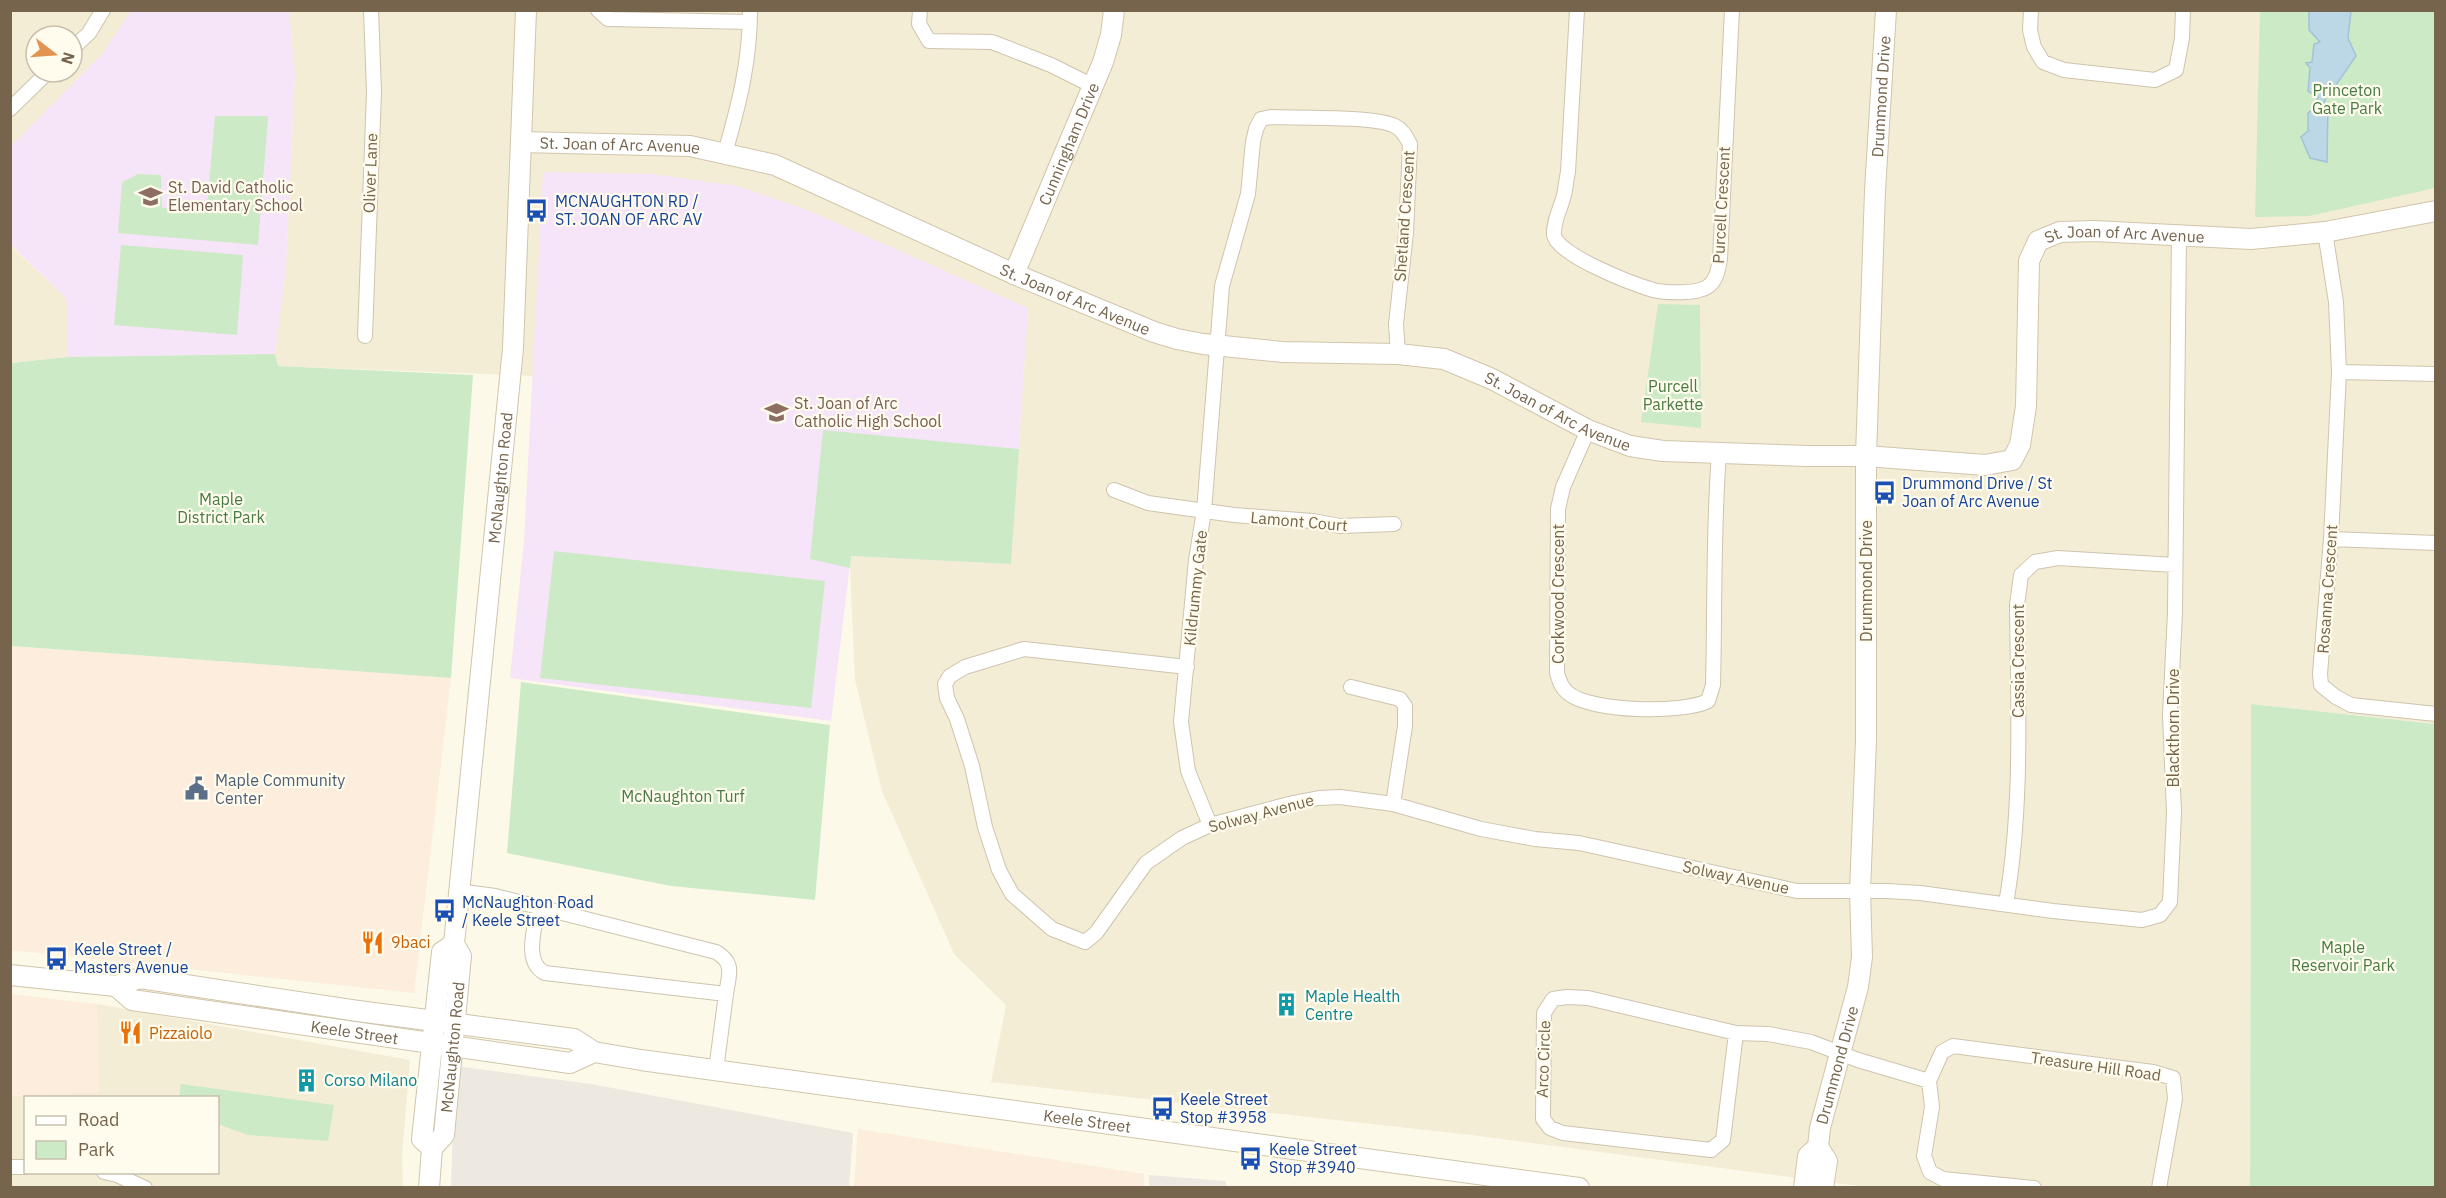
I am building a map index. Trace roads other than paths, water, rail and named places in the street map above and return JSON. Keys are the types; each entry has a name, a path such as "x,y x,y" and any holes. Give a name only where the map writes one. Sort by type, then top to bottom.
{"street":[{"path":"84,38 103,10"},
{"name":"Oliver Lane","path":"365,336 374,92 370,10"},
{"name":"McNaughton Road","path":"429,1188 432,1148 422,1139 441,1046 454,1023 461,956 454,944 513,348 526,10"},
{"path":"598,10 608,19 750,16 745,81 725,153"},
{"path":"920,10 919,24 929,41 992,42 1051,65 1093,86"},
{"name":"Cunningham Drive","path":"1014,274 1093,86 1111,35 1114,10"},
{"name":"Purcell Crescent","path":"1577,10 1568,172 1554,236 1562,249 1595,267 1654,290 1690,292 1709,287 1716,277 1720,259 1732,10"},
{"name":"Drummond Drive","path":"1823,1188 1827,1161 1818,1147 1820,1128 1858,987 1862,957 1860,891 1866,740 1866,456 1875,191 1886,10"},
{"path":"2031,10 2030,30 2034,47 2043,62 2064,70 2155,80 2176,70 2182,38 2183,10"},
{"path":"10,109 36,84"},
{"name":"Shetland Crescent","path":"1217,345 1222,285 1248,194 1254,136 1261,119 1271,117 1364,121 1394,125 1404,132 1410,144 1406,233 1396,324 1398,354"},
{"name":"St. Joan of Arc Avenue","path":"521,142 690,146 775,165 1014,274 1154,332 1177,339 1283,352 1398,354 1444,359 1465,366 1588,430 1630,446 1663,451 1866,456 1985,465 2012,460 2020,445 2026,406 2029,261 2038,241 2060,232 2094,231 2251,239 2325,232 2436,211"},
{"name":"Rosanna Crescent","path":"2325,232 2336,302 2339,372 2321,685 2336,697 2352,705 2436,714"},
{"name":"Blackthorn Drive","path":"1860,891 1920,893 2142,920 2160,915 2170,902 2174,812 2170,715 2175,612 2179,236"},
{"name":"Kildrummy Gate","path":"1210,825 1188,771 1180,722 1196,560 1204,511 1217,345"},
{"path":"2339,372 2436,374"},
{"name":"Corkwood Crescent","path":"1588,430 1563,487 1558,509 1557,673 1561,686 1570,695 1630,709 1675,710 1708,701 1713,685 1715,509 1719,453"},
{"name":"Lamont Court","path":"1114,490 1148,503 1204,511 1312,521 1340,526 1394,524"},
{"path":"2331,539 2436,543"},
{"name":"Cassia Crescent","path":"2006,904 2018,812 2018,605 2021,575 2036,562 2058,558 2175,565"},
{"name":"Solway Avenue","path":"1187,667 1024,649 965,667 950,676 945,684 945,692 972,765 985,827 999,870 1012,894 1052,929 1085,942 1096,933 1146,863 1182,838 1210,825 1319,798 1340,797 1393,804 1481,829 1535,839 1579,843 1797,891 1860,891"},
{"path":"1351,687 1400,699 1405,706 1404,736 1393,804"},
{"path":"459,891 495,896 716,952 726,957 729,963 716,1070"},
{"path":"538,907 532,959 542,972 726,994"},
{"name":"McNaughton Road","path":"441,1046 434,1020 442,952 454,944"},
{"name":"Keele Street","path":"10,975 116,986 140,978 574,1039 594,1052 716,1070 1579,1188"},
{"name":"Keele Street","path":"116,986 132,999 441,1046 570,1063 594,1052"},
{"name":"Arco Circle","path":"1736,1032 1723,1140 1711,1150 1563,1133 1550,1128 1543,1119 1544,1013 1553,999 1567,996 1588,998 1736,1032 1768,1034 1811,1042 1840,1053"},
{"name":"Treasure Hill Road","path":"2034,1188 1943,1179 1930,1172 1924,1156 1932,1107 1929,1081 1942,1052 1953,1046 2153,1072 2173,1078 2175,1099 2159,1188"},
{"path":"1840,1053 1929,1081"},
{"name":"Drummond Drive","path":"1804,1188 1808,1156 1818,1147"},
{"path":"110,1174 145,1188"}],"water":[{"path":"2309,11 2351,11 2348,38 2356,56 2332,91 2326,94 2324,104 2328,106 2327,162 2310,158 2301,137 2308,131 2308,113 2315,108 2318,97 2308,91 2310,68 2306,63 2312,62 2314,44 2320,42 2309,30"}],"place":[{"name":"St. David Catholic Elementary School","path":"150,196"},
{"name":"MCNAUGHTON RD / ST. JOAN OF ARC AV","path":"537,210"},
{"name":"St. Joan of Arc Catholic High School","path":"776,412"},
{"name":"Drummond Drive / St Joan of Arc Avenue","path":"1884,492"},
{"name":"Maple Community Center","path":"197,789"},
{"name":"McNaughton Road / Keele Street","path":"444,911"},
{"name":"9baci","path":"373,942"},
{"name":"Keele Street / Masters Avenue","path":"56,958"},
{"name":"Maple Health Centre","path":"1287,1005"},
{"name":"Pizzaiolo","path":"131,1033"},
{"name":"Corso Milano","path":"306,1080"},
{"name":"Keele Street Stop #3958","path":"1162,1108"},
{"name":"Keele Street Stop #3940","path":"1251,1158"}],"park label":[{"name":"Princeton Gate Park","path":"2347,99"},
{"name":"Purcell Parkette","path":"1673,395"},
{"name":"Maple District Park","path":"221,508"},
{"name":"McNaughton Turf","path":"683,796"},
{"name":"Maple Reservoir Park","path":"2343,956"}]}
